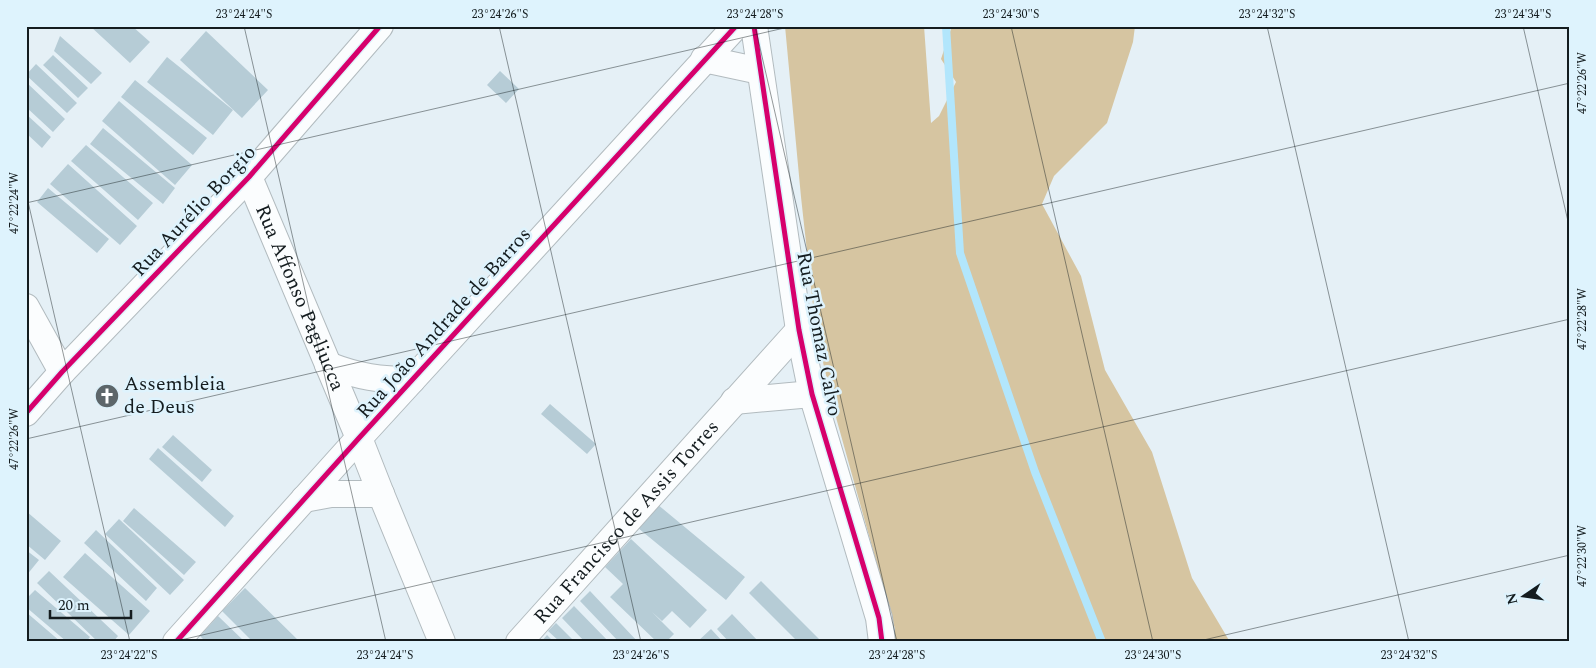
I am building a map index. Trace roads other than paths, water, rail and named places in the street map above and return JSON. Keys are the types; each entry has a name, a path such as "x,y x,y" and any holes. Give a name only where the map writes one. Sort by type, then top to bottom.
{"street":[{"name":"Rua Aurélio Borgio","path":"26,413 62,372 249,177 380,26"},
{"name":"Rua João Andrade de Barros","path":"176,642 359,438 736,26"},
{"name":"Rua Thomaz Calvo","path":"754,26 799,330 812,394 879,618 882,642"},
{"path":"704,59 760,71"},
{"name":"Rua Affonso Pagliucca","path":"249,177 359,438 442,642"},
{"path":"26,306 62,372"},
{"name":"Rua Francisco de Assis Torres","path":"520,642 799,330"},
{"name":"Rua João Andrade de Barros","path":"328,365 350,374 382,380 412,380"},
{"name":"Rua Francisco de Assis Torres","path":"734,402 812,394"},
{"path":"304,499 331,494 381,494"}],"waterway":[{"path":"946,26 960,253 1035,472 1102,642"}],"place":[{"name":"Assembleia de Deus","path":"107,396"}]}
